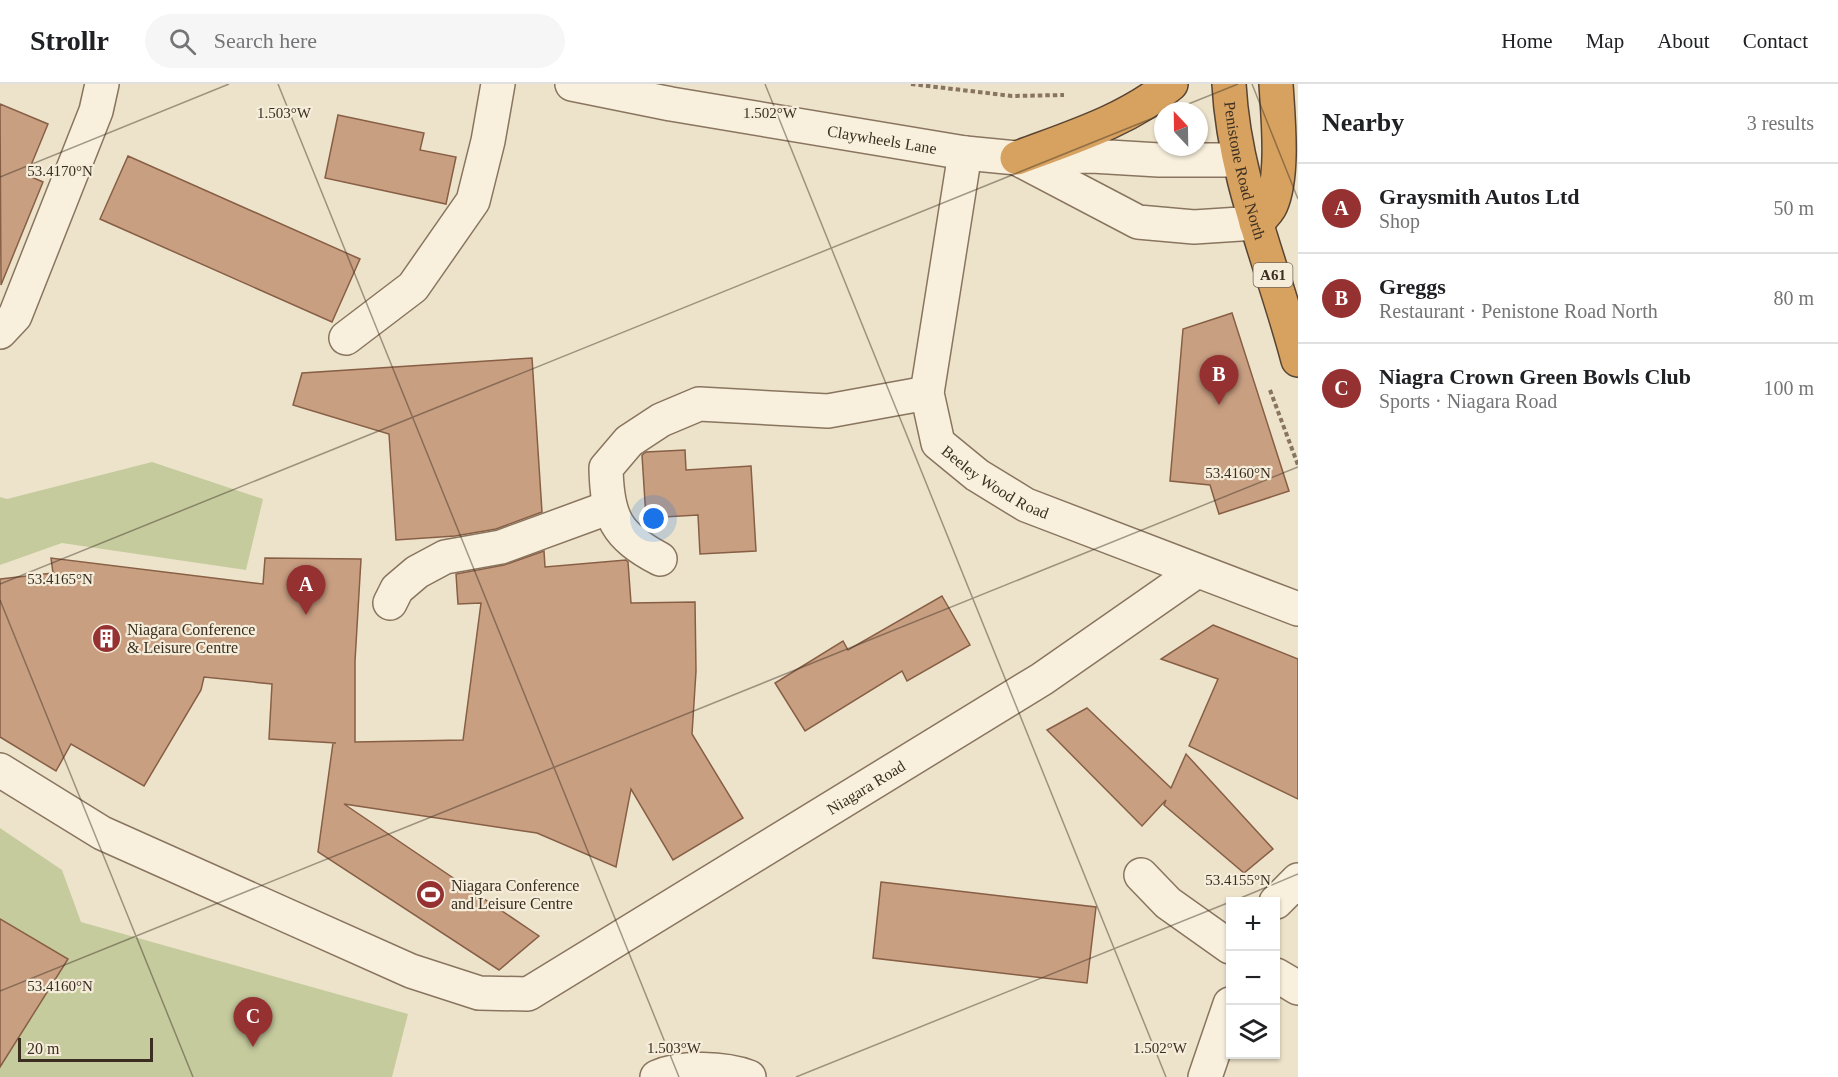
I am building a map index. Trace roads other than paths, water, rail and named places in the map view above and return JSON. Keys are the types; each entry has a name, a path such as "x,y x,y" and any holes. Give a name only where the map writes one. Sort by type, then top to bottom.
{"highway":[{"path":"1017,159 1118,118 1142,105 1171,84"},
{"name":"Penistone Road North","path":"1229,84 1230,111 1239,160 1298,360"},
{"path":"1256,223 1270,207 1276,187 1288,166 1276,84"},
{"path":"1239,160 1288,166"}],"street":[{"path":"0,332 15,316 96,111 102,84"},
{"path":"346,338 413,287 474,201 498,84"},
{"name":"Claywheels Lane","path":"572,84 671,104 965,153 1017,159 1092,156 1159,160 1239,160"},
{"name":"Beeley Wood Road","path":"965,153 927,393 938,443 976,475 1026,505 1298,609"},
{"name":"Claywheels Lane","path":"1017,159 1138,222 1194,227 1256,223"},
{"path":"660,560 637,548 616,525 606,495 606,468 629,441 661,420 699,404 828,411 927,393"},
{"path":"390,603 397,589 410,578 445,557 501,547 610,507"},
{"name":"Niagara Road","path":"0,770 102,833 411,971 480,993 528,994 1042,679 1197,571"},
{"path":"1141,875 1168,903 1226,944"},
{"path":"1280,897 1298,880"},
{"path":"1280,978 1298,988"},
{"path":"1205,1077 1230,1005"},
{"path":"657,1077 690,1070 734,1071 749,1077"}],"place":[{"name":"Greggs","path":"1219,405"},
{"name":"Graysmith Autos Ltd","path":"306,615"},
{"name":"Niagara Conference & Leisure Centre","path":"106,638"},
{"name":"Niagara Conference and Leisure Centre","path":"430,894"},
{"name":"Niagra Crown Green Bowls Club","path":"253,1047"}]}
